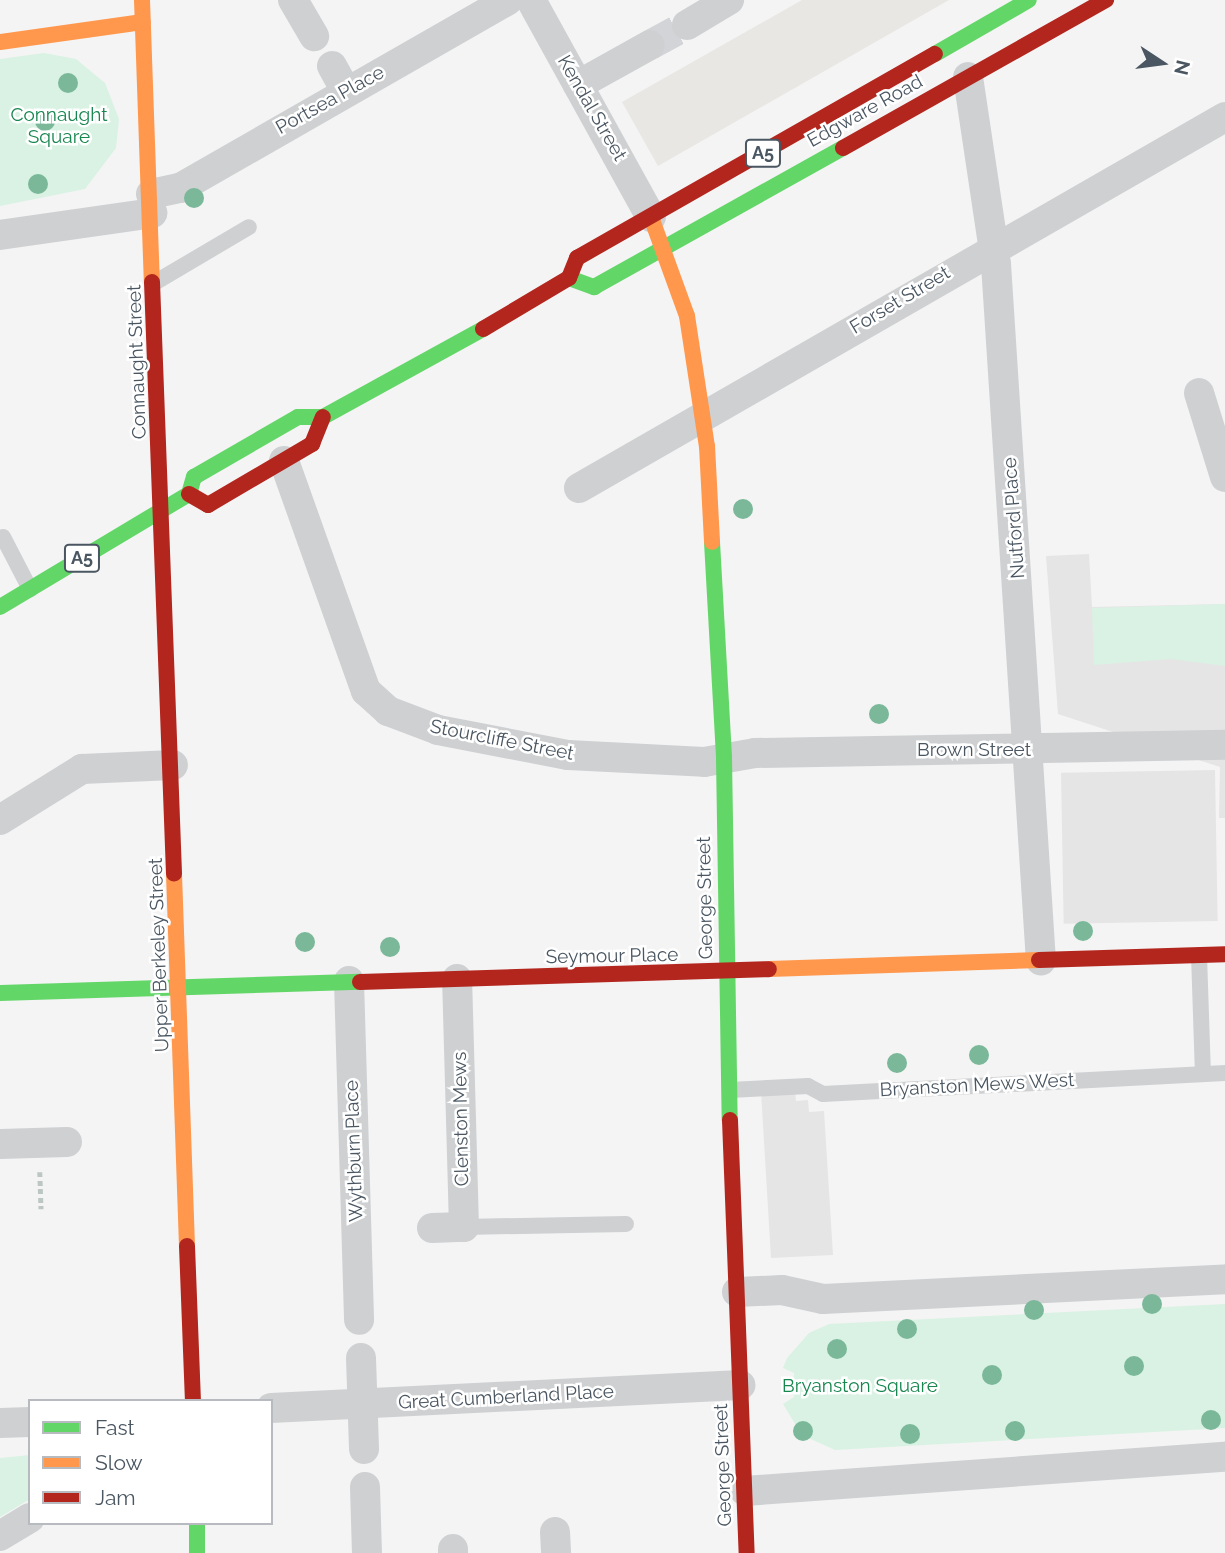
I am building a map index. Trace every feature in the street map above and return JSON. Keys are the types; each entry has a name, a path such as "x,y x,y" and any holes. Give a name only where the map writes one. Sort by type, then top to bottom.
{"main road":[{"path":"142,0 151,203"},
{"name":"Edgware Road","path":"0,607 189,494 194,477 298,417 323,417 569,278 577,258 1028,0"},
{"name":"Edgware Road","path":"569,278 594,287 1106,0"},
{"path":"0,42 143,22"},
{"name":"Connaught Street","path":"151,203 164,509"},
{"name":"George Street","path":"651,217 687,316 703,414 724,758 730,1090 747,1553"},
{"path":"189,494 208,505 312,444 323,417"},
{"name":"Upper Berkeley Street","path":"164,509 182,985 193,1399"},
{"name":"Seymour Place","path":"0,993 182,985 727,974 1225,954"},
{"path":"197,1525 197,1553"}],"street":[{"path":"293,0 314,36"},
{"name":"Portsea Place","path":"151,203 180,188 339,78 508,0"},
{"name":"Kendal Street","path":"531,0 651,217"},
{"path":"687,25 729,0"},
{"path":"578,85 650,46"},
{"name":"Nutford Place","path":"968,77 995,244 1030,750 1041,961"},
{"name":"Forset Street","path":"579,488 995,244 1225,117"},
{"path":"0,234 151,203"},
{"path":"1199,393 1225,477"},
{"name":"Stourcliffe Street","path":"284,461 375,704 438,730 568,755 724,758"},
{"name":"Brown Street","path":"724,758 1225,746"},
{"path":"0,820 82,769 173,765"},
{"name":"Clenston Mews","path":"457,979 464,1227"},
{"name":"Wythburn Place","path":"349,981 359,1320"},
{"path":"0,1144 53,1142"},
{"path":"432,1228 464,1227"},
{"path":"737,1292 782,1290 823,1299 1225,1279"},
{"path":"361,1359 365,1448"},
{"name":"Great Cumberland Place","path":"273,1408 740,1385"},
{"path":"0,1423 28,1422"},
{"path":"745,1491 1225,1457"},
{"path":"365,1487 367,1553"},
{"path":"0,1536 28,1519"}],"lane":[{"path":"154,283 249,227"},
{"path":"3,537 30,589"},
{"path":"1199,955 1203,1074"},
{"name":"Bryanston Mews West","path":"730,1090 808,1086 822,1094 1225,1073"},
{"path":"464,1227 626,1224"}],"path":[{"path":"41,1209 53,1142"}],"shaded area":[{"path":"802,0 949,0 658,166 622,102"},
{"path":"1089,554 1092,607 1225,604 1225,818 1219,818 1220,767 1058,714 1046,556"},
{"path":"1215,770 1218,921 1064,924 1061,773"},
{"path":"795,1090 796,1101 808,1100 809,1112 824,1111 833,1255 771,1258 761,1092"}],"green space":[{"name":"Connaught Square","path":"44,53 76,59 105,83 119,119 116,148 85,189 0,206 0,59"},
{"path":"1225,604 1225,666 1171,659 1094,665 1092,608"},
{"name":"Bryanston Square","path":"1225,1304 1225,1428 835,1450 802,1435 783,1404 794,1397 794,1373 783,1368 787,1358 809,1333 829,1324"},
{"path":"28,1455 28,1500 0,1517 0,1458"}],"tunnel":[{"path":"650,45 687,25"}],"traffic: fast":[{"path":"935,54 1029,0"},
{"path":"569,278 594,287 843,148"},
{"path":"0,607 189,494 194,477 298,417 323,417 483,329"},
{"path":"712,542 724,758 730,1120"},
{"path":"0,993 360,982"},
{"path":"197,1525 197,1553"}],"traffic: slow":[{"path":"142,0 152,282"},
{"path":"0,42 143,22"},
{"path":"651,217 687,316 707,446 712,542"},
{"path":"174,874 187,1246"},
{"path":"769,969 1039,960"}],"traffic: jam":[{"path":"843,148 1106,0"},
{"path":"483,329 569,278 577,258 935,54"},
{"path":"152,282 174,874"},
{"path":"189,494 208,505 312,444 323,417"},
{"path":"1039,960 1225,954"},
{"path":"360,982 769,969"},
{"path":"730,1120 747,1553"},
{"path":"187,1246 193,1399"}]}
